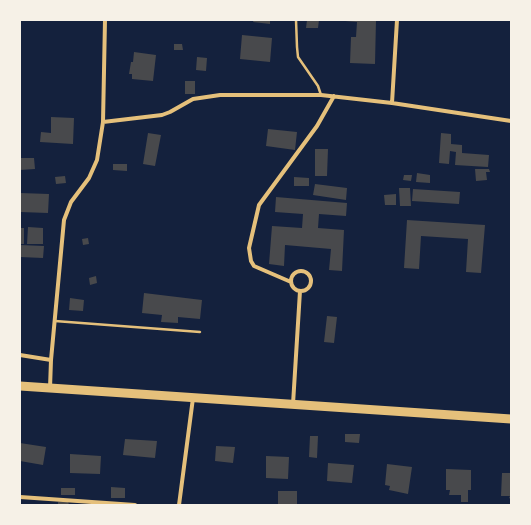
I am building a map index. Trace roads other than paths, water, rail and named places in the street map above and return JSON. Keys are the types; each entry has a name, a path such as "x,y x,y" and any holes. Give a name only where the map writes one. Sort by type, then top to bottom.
{"highway":[{"path":"20,386 511,419"}],"street":[{"path":"50,388 54,321 64,220 71,202 89,178 97,160 103,122 104,20"},
{"path":"392,103 398,20"},
{"path":"103,122 162,115 193,99 205,96 220,95 334,96 511,121"},
{"path":"291,282 292,277 296,273 301,272 306,273 310,277 311,282 309,287 305,290 300,291 294,288 291,282 254,266 251,261 249,248 259,205 317,126 334,96"},
{"path":"293,404 300,291"},
{"path":"20,356 51,360"},
{"path":"179,505 193,398"},
{"path":"20,497 134,505"}],"lane":[{"path":"296,20 298,57 318,86 321,95"},
{"path":"54,321 200,332"}]}
